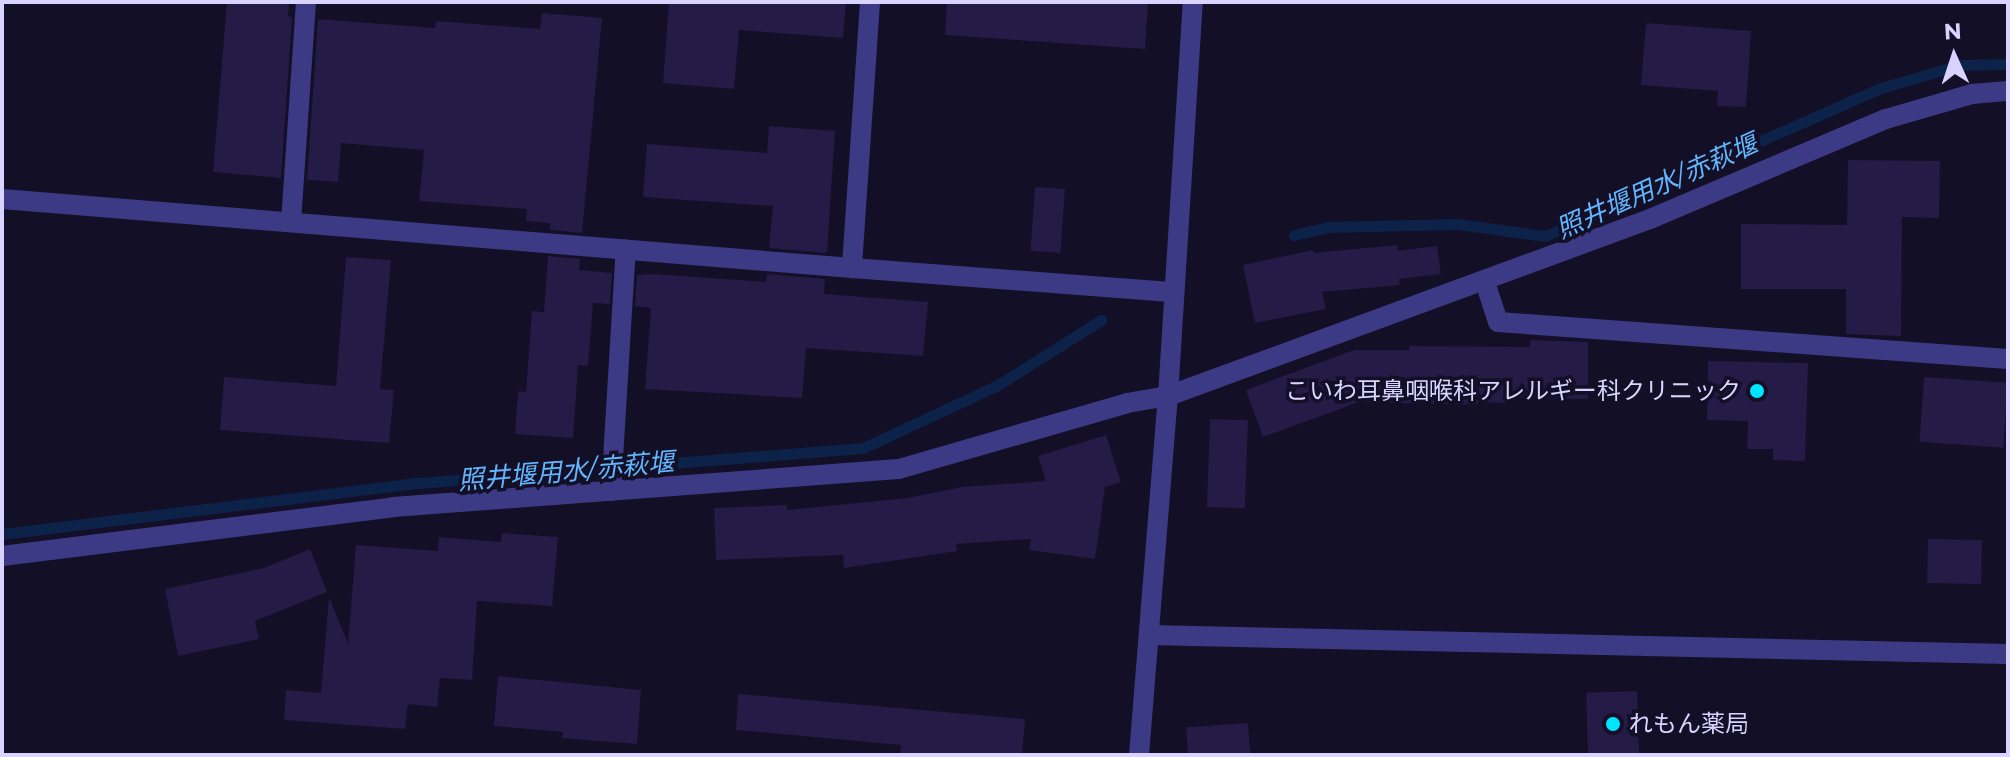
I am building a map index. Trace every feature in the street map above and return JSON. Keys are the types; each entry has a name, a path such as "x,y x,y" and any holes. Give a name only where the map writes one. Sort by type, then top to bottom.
{"street":[{"path":"291,222 306,2"},
{"path":"852,268 870,2"},
{"path":"1139,755 1168,396 1193,2"},
{"path":"2,556 378,509 899,469 1127,403 1168,396 1650,219 1886,119 1972,94 2008,91"},
{"path":"2,199 1174,292"},
{"path":"611,491 626,249"},
{"path":"1485,282 1498,322 2008,359"},
{"path":"1149,635 2008,654"}],"building":[{"path":"227,2 289,2 288,16 292,17 281,178 213,172"},
{"path":"669,2 846,2 843,38 739,30 734,89 663,83"},
{"path":"947,2 1148,2 1145,49 945,35"},
{"path":"542,13 602,18 582,233 550,230 550,223 526,221 527,209 419,201 424,150 341,143 338,182 307,180 318,19 435,28 436,21 540,29"},
{"path":"1646,23 1751,31 1746,107 1717,106 1718,91 1641,85"},
{"path":"769,126 835,131 827,253 769,248 773,206 643,197 647,144 767,153"},
{"path":"1848,160 1940,161 1939,218 1902,217 1901,336 1846,334 1846,289 1741,289 1741,224 1847,225"},
{"path":"1035,187 1065,189 1060,253 1031,251"},
{"path":"1397,245 1397,251 1437,246 1441,274 1399,279 1400,285 1322,292 1326,309 1255,323 1243,265 1313,250 1314,253"},
{"path":"548,256 580,259 579,270 612,273 610,304 593,303 588,366 578,365 573,438 515,434 518,391 526,392 532,311 544,312"},
{"path":"346,257 391,260 380,389 394,390 389,443 220,430 224,377 336,386"},
{"path":"767,274 825,279 824,294 928,302 923,356 806,348 802,398 645,389 651,308 635,306 637,275 766,282"},
{"path":"1530,340 1588,342 1588,399 1506,398 1506,403 1478,402 1478,405 1359,402 1263,437 1246,390 1354,350 1409,350 1409,346 1530,347"},
{"name":"こいわ耳鼻咽喉科アレルギー科クリニック","path":"1708,361 1808,363 1805,461 1773,460 1773,449 1747,449 1748,421 1707,420"},
{"path":"1924,377 2008,383 2003,448 1919,442"},
{"path":"1210,419 1248,420 1245,508 1207,507"},
{"path":"1106,435 1121,482 1105,487 1095,559 1029,550 1031,539 956,544 957,551 844,568 843,555 716,560 714,508 787,505 787,510 907,498 962,487 1046,481 1038,456"},
{"path":"502,533 558,537 552,606 477,601 472,680 440,678 437,707 408,704 405,729 284,720 286,690 321,693 329,597 348,644 356,545 438,551 439,537 501,542"},
{"path":"1928,539 1982,540 1981,584 1927,583"},
{"path":"310,549 327,592 255,621 259,639 178,656 165,589 264,568"},
{"path":"498,676 641,690 637,744 562,738 563,732 494,726"},
{"name":"れもん薬局","path":"1637,691 1639,755 1588,755 1586,693"},
{"path":"738,694 1025,719 1022,755 900,755 901,745 736,730"},
{"path":"1248,723 1250,755 1188,755 1186,727"}],"waterway":[{"name":"照井堰用水/赤萩堰","path":"1294,235 1329,227 1457,224 1545,236 1881,88 1960,65 2008,64"},
{"name":"照井堰用水/赤萩堰","path":"2,534 419,483 863,448 998,385 1101,320"}],"place":[{"name":"こいわ耳鼻咽喉科アレルギー科クリニック","path":"1757,391"},
{"name":"れもん薬局","path":"1613,724"}]}
